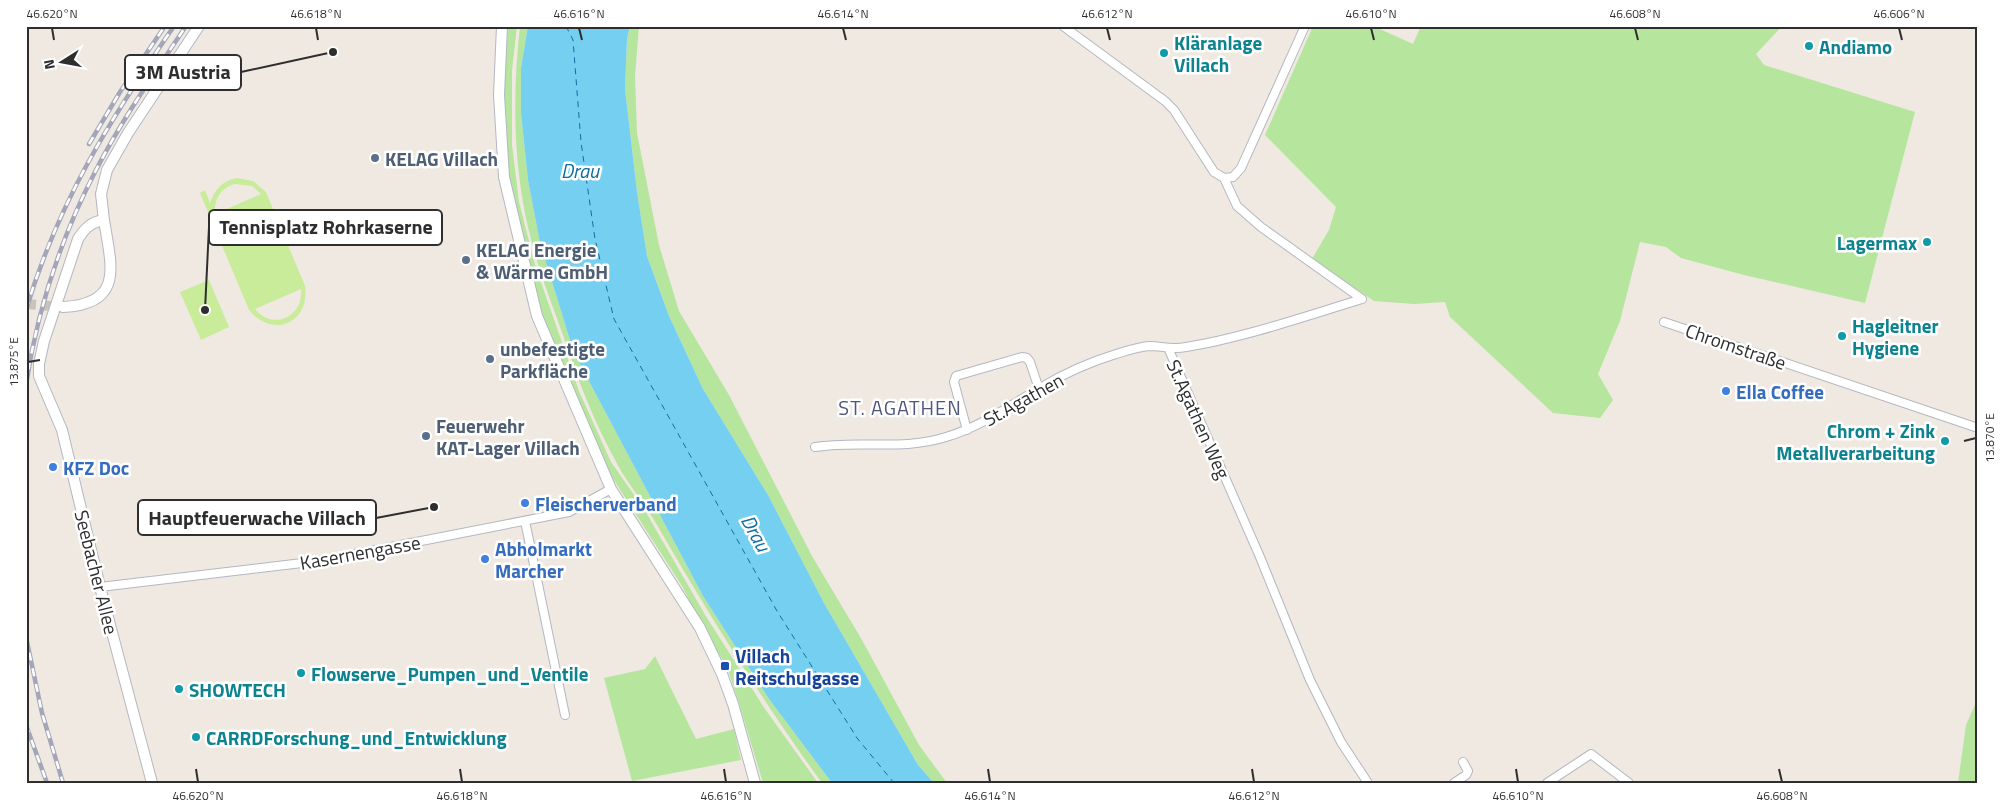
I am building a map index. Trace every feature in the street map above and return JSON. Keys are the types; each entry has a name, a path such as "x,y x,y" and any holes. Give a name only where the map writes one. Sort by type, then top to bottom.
{"street":[{"path":"63,307 82,306 93,302 106,288 111,274 102,194 107,170 128,132 199,26"},
{"path":"502,26 499,95 504,177 537,316 611,489 700,628 725,682 755,783"},
{"path":"1063,26 1165,101 1174,110 1214,172 1224,178 1233,177 1241,168 1305,26"},
{"name":"St.Agathen Weg","path":"1224,178 1236,206 1261,227 1362,299 1244,333 1169,350 1260,557 1310,680 1341,742 1368,783"},
{"name":"Seebacher Allee","path":"104,220 88,226 78,239 44,341 39,364 40,381 62,430 100,586 152,783"},
{"name":"Chromstraße","path":"1664,322 1978,428"},
{"name":"St.Agathen","path":"815,447 844,444 910,446 931,442 966,430 1068,373 1116,354 1146,346 1159,346 1169,350"},
{"path":"966,430 954,382 956,376 1022,357 1027,358 1030,362 1039,388"},
{"name":"Kasernengasse","path":"100,586 319,562 574,511 611,489"},
{"path":"526,521 564,715"},
{"path":"1546,783 1591,754 1629,783"},
{"path":"1454,783 1466,775 1468,771 1463,762"}],"green space":[{"path":"508,26 517,26 512,70 512,145 519,202 536,268 579,391 611,462 644,509 707,618 765,709 818,783 763,783 726,664 712,645 682,586 601,460 562,370 538,301 510,187 505,141 504,92"},
{"path":"520,26 528,26 521,68 521,113 528,180 540,243 574,353 703,596 769,699 832,783 822,783 738,659 655,522 619,468 586,399 535,255 521,189 515,108"},
{"path":"630,26 639,26 635,76 637,133 659,245 679,311 729,395 812,556 862,640 919,745 947,783 934,783 918,765 824,603 768,495 703,389 669,316 647,256 637,192 625,89 627,39"},
{"path":"1313,26 1373,26 1413,44 1421,26 1782,26 1756,54 1764,65 1915,112 1865,303 1744,275 1681,258 1666,247 1640,242 1620,321 1598,374 1613,400 1600,418 1553,413 1450,317 1445,302 1414,304 1374,301 1312,259 1329,230 1336,207 1265,135"},
{"path":"237,178 253,181 266,192 305,286 305,299 302,309 296,318 288,323 279,325 269,324 259,319 249,310 200,193 205,190 210,203 220,186 227,181","holes":["234,184 252,186 261,194 215,214 219,195","301,289 301,299 297,307 286,318 270,319 262,316 255,309"]},
{"path":"209,280 229,327 201,340 180,292"},
{"path":"655,656 696,739 734,729 741,760 632,781 604,678 645,669"},
{"path":"1978,698 1978,783 1958,783 1966,725"}],"water":[{"name":"Drau","path":"528,26 630,26 627,39 625,89 637,192 647,256 669,316 703,389 768,495 824,603 918,765 934,783 832,783 769,699 703,596 574,353 540,243 528,180 521,113 521,68"}],"ferry route":[{"path":"566,26 573,40 581,142 595,239 614,319 777,611 857,738 894,783"}],"tunnel":[{"path":"26,304 63,307"}],"railway":[{"path":"89,144 120,92 165,26"},
{"path":"26,310 54,232 88,162 174,26"},
{"path":"26,385 44,302 71,223 95,172 116,134 186,26"},
{"path":"26,637 42,713 63,783"},
{"path":"26,725 47,783"}],"place":[{"name":"Andiamo","path":"1809,46"},
{"name":"3M Austria","path":"333,52"},
{"name":"Kläranlage Villach","path":"1164,53"},
{"name":"KELAG Villach","path":"375,158"},
{"name":"Lagermax","path":"1927,242"},
{"name":"KELAG Energie & Wärme GmbH","path":"466,260"},
{"name":"Tennisplatz Rohrkaserne","path":"205,310"},
{"name":"Hagleitner Hygiene","path":"1842,336"},
{"name":"unbefestigte Parkfläche","path":"490,359"},
{"name":"Ella Coffee","path":"1726,391"},
{"name":"Feuerwehr KAT-Lager Villach","path":"426,436"},
{"name":"Chrom + Zink Metallverarbeitung","path":"1945,441"},
{"name":"KFZ Doc","path":"53,467"},
{"name":"Fleischerverband","path":"525,503"},
{"name":"Hauptfeuerwache Villach","path":"434,507"},
{"name":"Abholmarkt Marcher","path":"485,559"},
{"name":"Villach Reitschulgasse","path":"725,666"},
{"name":"Flowserve_Pumpen_und_Ventile","path":"301,673"},
{"name":"SHOWTECH","path":"179,689"},
{"name":"CARRDForschung_und_Entwicklung","path":"196,737"}],"district":[{"name":"ST. AGATHEN","path":"900,407"}]}
